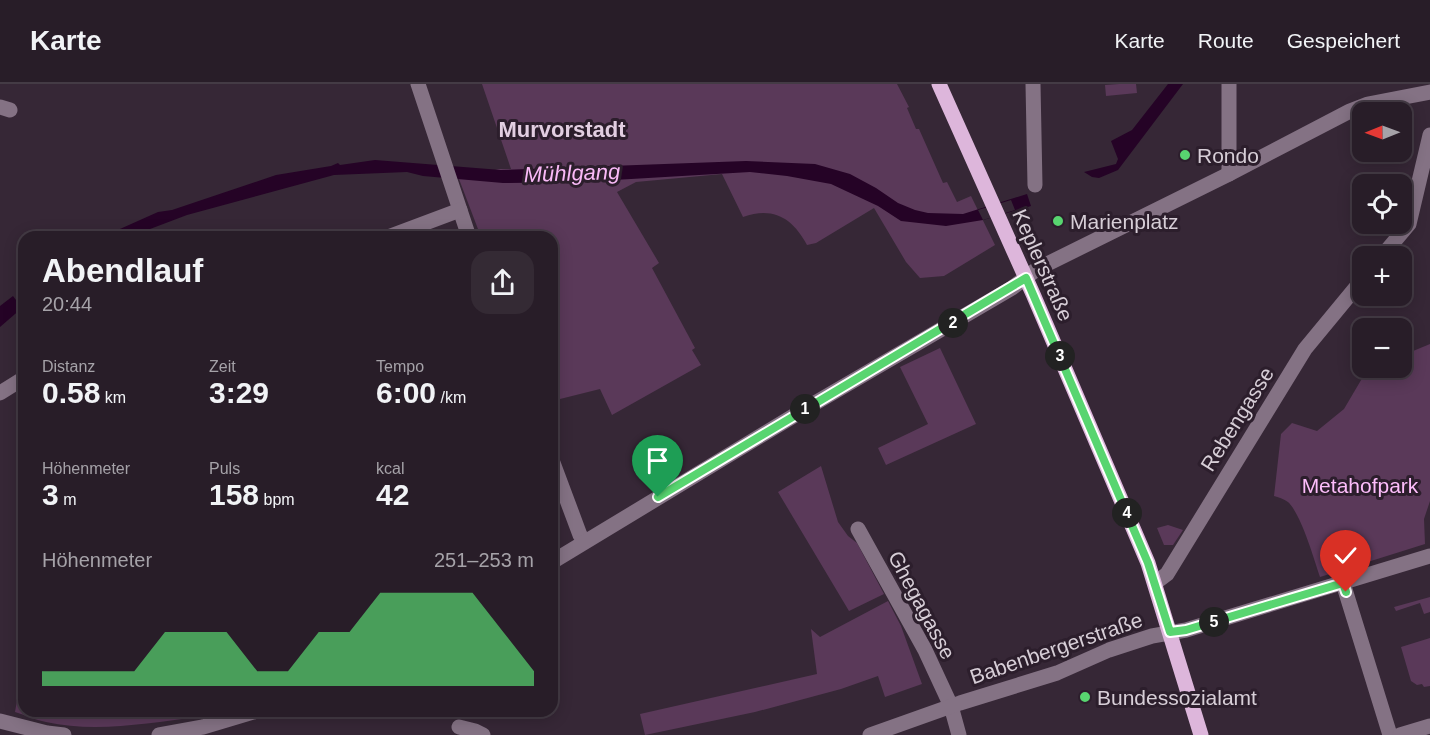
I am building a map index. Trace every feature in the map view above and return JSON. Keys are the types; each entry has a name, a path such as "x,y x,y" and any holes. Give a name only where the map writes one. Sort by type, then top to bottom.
{"main road":[{"name":"Keplerstraße","path":"939,84 1026,278 1155,583 1201,735"}],"street":[{"path":"418,84 468,231"},
{"path":"1033,84 1035,185"},
{"path":"1229,84 1229,174"},
{"path":"558,558 1026,278 1037,269 1350,111 1368,104 1430,92"},
{"path":"1390,246 1409,224 1430,135"},
{"path":"404,231 460,210"},
{"name":"Rebengasse","path":"1155,583 1167,574 1305,349 1352,292"},
{"path":"0,393 18,382"},
{"path":"558,476 580,535 585,542"},
{"name":"Ghegagasse","path":"858,529 925,650 951,706 959,735"},
{"name":"Babenbergerstraße","path":"870,735 951,706 1056,673 1109,650 1170,632 1186,630 1430,556"},
{"path":"1343,583 1390,735"},
{"path":"159,735 222,717"},
{"path":"0,721 64,735"},
{"path":"1400,735 1430,726"},
{"path":"459,727 483,735"}],"green space":[{"path":"482,84 897,84 943,183 947,182 957,202 971,196 995,245 944,276 920,278 906,262 874,208 816,243 807,245 795,228 781,217 764,213 743,217 722,174 636,182 617,192 659,263 652,268 695,348 692,350 701,365 612,415 600,389 558,400 558,231 479,231 459,179 499,169 511,169"},
{"path":"1136,84 1137,93 1106,96 1105,85"},
{"name":"Metahofpark","path":"1430,344 1430,501 1424,519 1425,544 1320,577 1298,516 1288,502 1274,496 1281,434 1292,423 1317,431 1344,409 1362,378 1412,378 1412,351"},
{"path":"940,348 976,424 886,465 878,448 928,424 900,367"},
{"path":"821,466 838,522 848,536 857,543 884,594 849,611 778,492"},
{"path":"1168,525 1183,530 1173,545 1164,545 1157,528"},
{"path":"1430,597 1430,612 1424,614 1420,603 1396,611 1394,607"},
{"path":"888,601 901,626 922,684 885,697 878,676 841,689 755,712 645,735 640,714 817,674 811,629 820,637"},
{"path":"1430,638 1430,686 1424,687 1422,684 1417,685 1411,681 1401,647"},
{"path":"18,695 18,713 15,712"},
{"path":"29,717 198,717 103,727 65,725"}],"water":[{"path":"1168,84 1183,84 1118,170 1099,178 1084,172 1116,164 1118,159 1111,141 1132,130"},
{"name":"Mühlgang","path":"375,160 501,170 746,161 815,164 850,174 898,203 928,213 963,214 1027,194 1031,206 983,220 946,226 901,221 878,206 831,184 750,172 580,182 503,183 423,176 407,172 334,175 187,215 145,231 115,231 158,212 172,210 276,175 338,163 340,165"},
{"path":"13,296 18,303 18,311 0,327 0,306"}],"pier":[{"path":"1011,200 1015,210 983,220 978,210"}],"place":[{"name":"Rondo","path":"1185,155"},
{"name":"Marienplatz","path":"1058,221"},
{"name":"Bundessozialamt","path":"1085,697"}],"district":[{"name":"Murvorstadt","path":"562,129"}],"route":[{"path":"658,497 1026,278 1148,563 1170,632 1186,630 1343,583 1346,592"}]}
